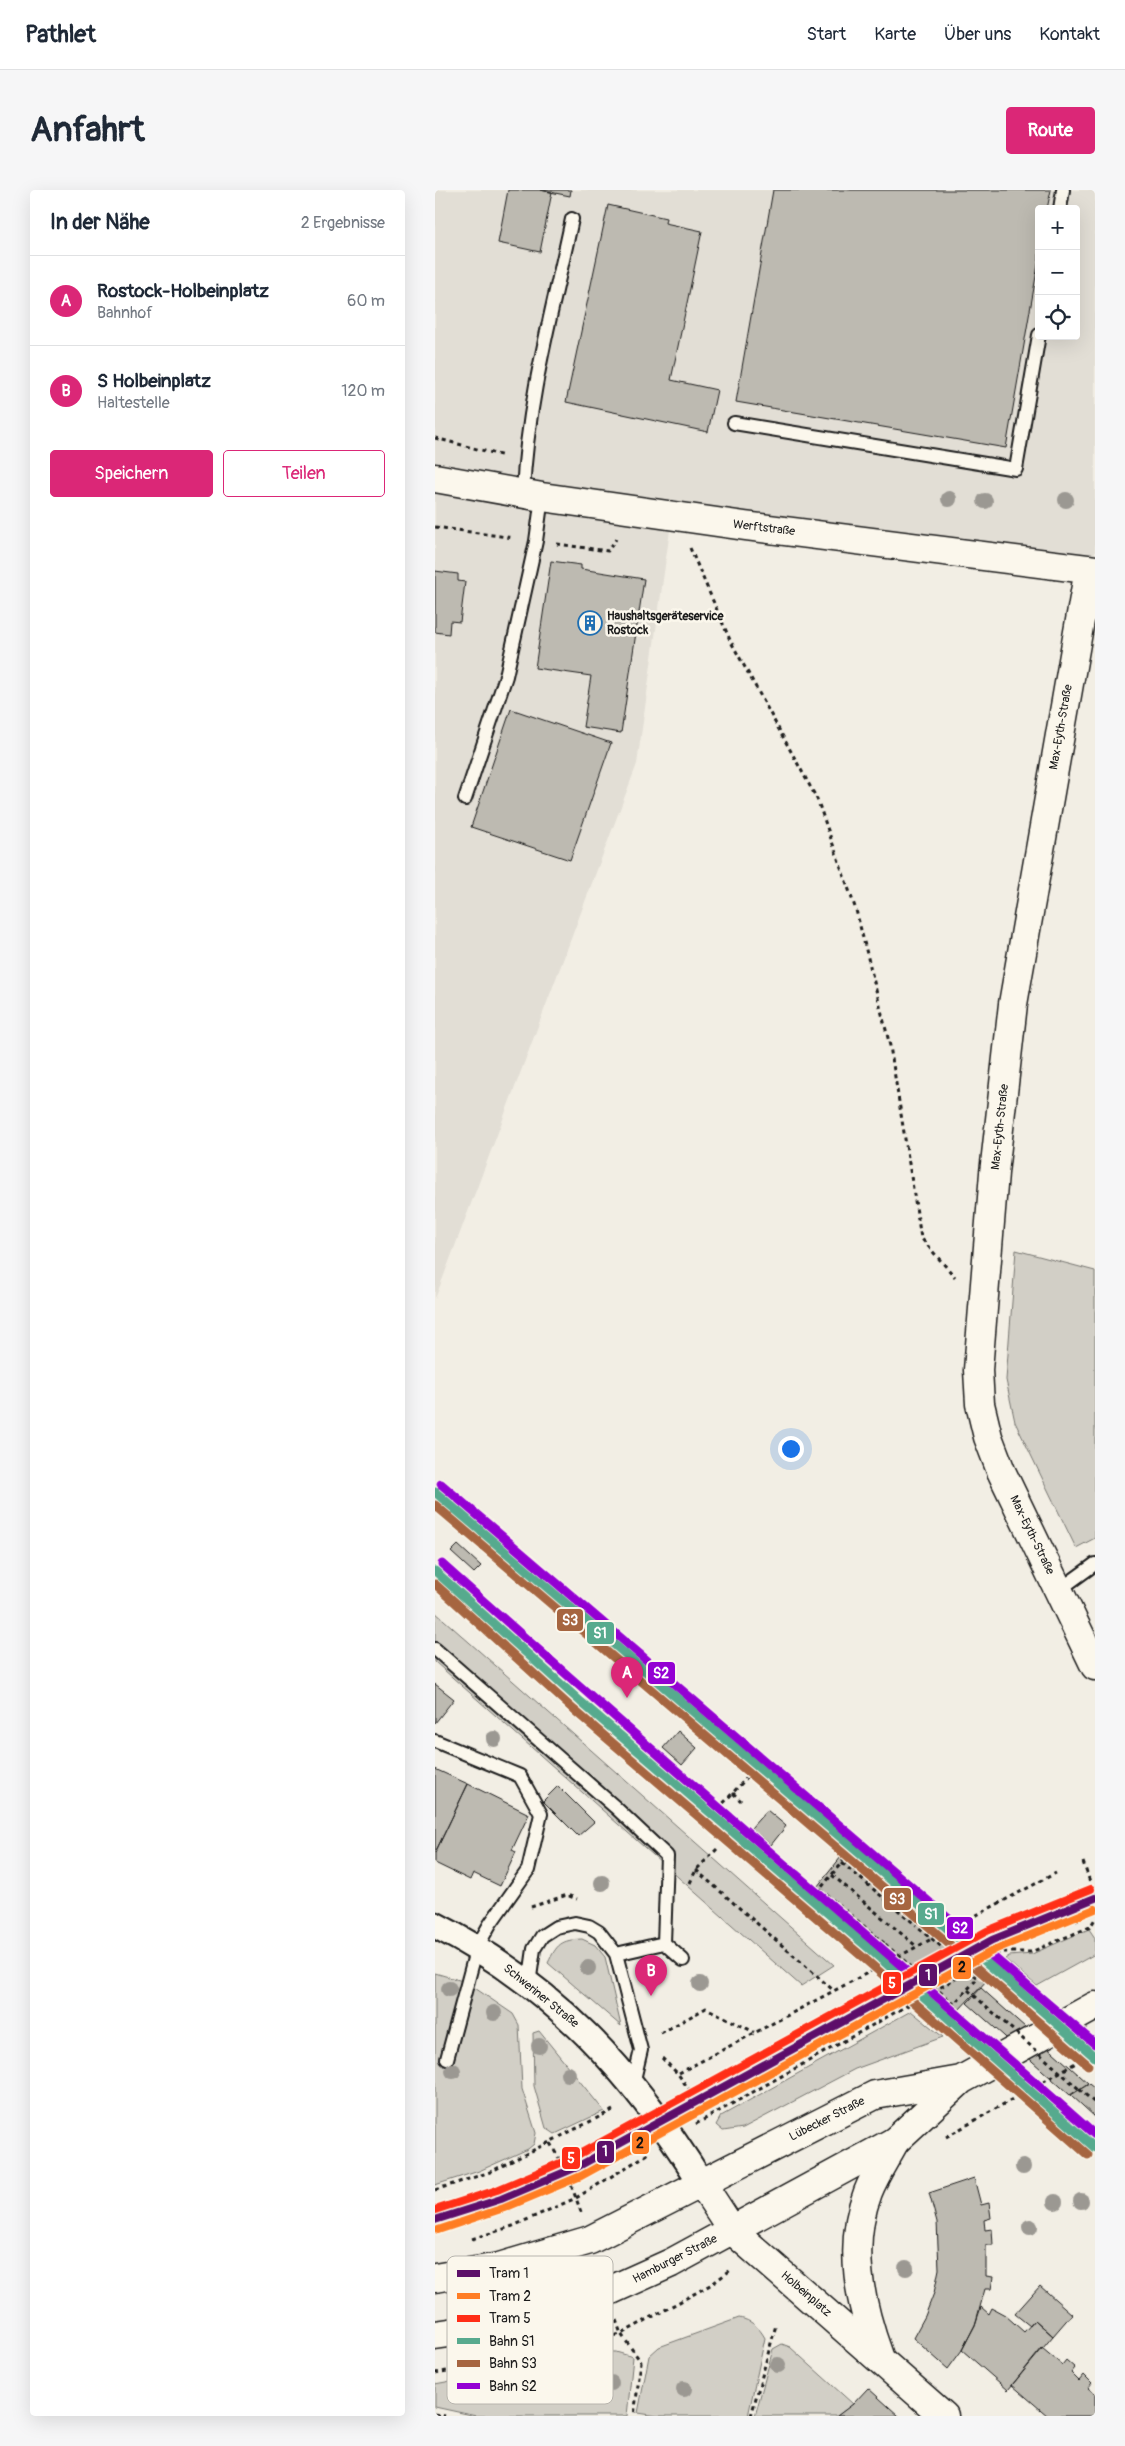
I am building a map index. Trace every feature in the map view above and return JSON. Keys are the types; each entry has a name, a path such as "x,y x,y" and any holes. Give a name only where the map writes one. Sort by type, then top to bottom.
{"street":[{"name":"Werftstraße","path":"435,478 533,495 745,526 1092,569"},
{"name":"Max-Eyth-Straße","path":"1092,569 1013,1004 994,1173 977,1370 980,1404 1001,1471 1095,1666"},
{"name":"Schweriner Straße","path":"435,1925 477,1947 529,1984 576,2022 633,2084"},
{"name":"Lübecker Straße","path":"732,2230 895,2141 961,2080 1095,2006"},
{"name":"Lübecker Straße","path":"702,2184 875,2095 961,2080"},
{"path":"536,2256 590,2240 702,2184 674,2138 633,2084"},
{"path":"880,2359 867,2322 860,2290 857,2243 868,2193 895,2141"},
{"name":"Hamburger Straße","path":"613,2289 671,2263 732,2230 702,2184"},
{"name":"Holbeinplatz","path":"732,2230 944,2416"}],"lane":[{"path":"1061,205 1063,190"},
{"path":"465,799 506,676 536,542 533,495 532,410 572,219"},
{"path":"734,423 1016,469 1038,340"},
{"path":"1059,1590 1095,1564"},
{"path":"435,1649 615,1807 667,1856 664,1943"},
{"path":"435,1741 520,1776 541,1814 528,1870 490,1924 477,1947 447,2059"},
{"path":"529,1984 534,1949 542,1936 556,1927 575,1923 589,1926 599,1932 616,1954 641,2050 633,2084"},
{"path":"616,1954 664,1943"},
{"path":"664,1943 683,1960"}],"path":[{"path":"686,540 730,640 817,799 856,910 889,1046 921,1238 957,1280"},
{"path":"718,1809 751,1773"},
{"path":"733,1793 741,1801"},
{"path":"717,1849 696,1870 833,1990"},
{"path":"817,1893 847,1856"},
{"path":"820,1888 954,2004 968,1990 978,1978 842,1862"},
{"path":"1083,1862 1095,1896"},
{"path":"1055,1873 679,2074 703,2111 993,1946 1085,1907"},
{"path":"832,1875 916,1946"},
{"path":"1073,1911 1079,1924"},
{"path":"1076,1918 1095,1912"},
{"path":"469,2240 513,2226 576,2198 674,2138 1003,1952 1031,1952 1090,1927 1095,1919"},
{"path":"968,1990 1095,2103"},
{"path":"653,2037 706,2008 755,2032"},
{"path":"852,2024 859,2021"},
{"path":"859,2021 862,2028"},
{"path":"941,2140 1095,2052"},
{"path":"435,2190 490,2172 613,2110"},
{"path":"550,2143 559,2156 576,2198"},
{"path":"613,2336 621,2334 712,2284"},
{"path":"751,2416 776,2324"},
{"path":"621,2334 641,2362 634,2416"},
{"path":"435,2414 445,2416"}],"shaded area":[{"path":"435,190 1095,190 1095,570 672,516 637,764 435,1299"},
{"path":"1016,1250 1095,1271 1095,1538 1076,1548 1015,1422 1006,1380"},
{"path":"435,1612 834,1965 801,1986 435,1662"},
{"path":"1089,1929 1095,1938 1095,1954 1037,1986 1005,1959 1009,1956 1032,1954"},
{"path":"582,1939 595,1945 605,1957 621,2026 548,1963 560,1944 569,1940"},
{"path":"435,1973 466,1982 513,2014 519,2025 522,2089 536,2133 534,2144 528,2149 479,2171 435,2185"},
{"path":"911,2011 943,2037 855,2069 743,2128 723,2131 716,2125 721,2116"},
{"path":"539,2031 604,2111 555,2134 546,2128 534,2086 533,2033"},
{"path":"739,2318 747,2320 754,2325 765,2338 748,2416 658,2416 638,2413 649,2356 659,2347"},
{"path":"782,2344 790,2347 853,2404 837,2416 755,2416 773,2349"},
{"path":"613,2352 633,2357 627,2416 476,2416 435,2407 435,2384 447,2382 447,2404 613,2404"}],"building":[{"path":"508,190 552,192 540,252 498,243"},
{"path":"540,190 571,190 570,196"},
{"path":"773,190 1051,190 1048,205 1035,205 1035,282 1006,448 736,402"},
{"path":"608,205 666,218 665,223 702,231 671,380 717,390 708,432 566,402"},
{"name":"Haushaltsgeräteservice Rostock","path":"551,561 581,565 581,569 644,579 621,733 583,727 591,676 535,668"},
{"path":"435,571 458,574 458,581 465,582 460,622 450,621 449,634 435,632"},
{"path":"511,709 611,743 570,860 471,827"},
{"path":"458,1545 481,1566 474,1573 451,1552"},
{"path":"435,1684 454,1699 435,1723"},
{"path":"678,1731 697,1748 682,1765 663,1748"},
{"path":"435,1769 468,1784 435,1853"},
{"path":"468,1784 529,1814 512,1850 516,1852 500,1886 473,1873 470,1880 435,1863 435,1853"},
{"path":"558,1786 594,1822 578,1836 543,1801"},
{"path":"767,1810 786,1826 771,1845 751,1828"},
{"path":"845,1852 991,1976 956,2013 813,1892"},
{"path":"981,1988 1088,2083 1070,2095 967,2003"},
{"path":"1089,2084 1095,2089 1095,2117 1071,2095"},
{"path":"974,2178 981,2205 989,2203 991,2218 984,2220 985,2230 992,2229 993,2245 986,2245 986,2276 993,2277 991,2289 985,2289 975,2325 962,2350 948,2369 913,2338 925,2316 934,2293 939,2269 937,2222 929,2193"},
{"path":"1040,2286 1072,2314 1053,2336 1035,2320 1030,2326 1015,2314"},
{"path":"981,2307 989,2314 992,2308 1005,2315 1024,2332 1035,2320 1053,2336 1008,2390 962,2350 975,2325"},
{"path":"1042,2348 1062,2365 1066,2360 1075,2368 1071,2373 1079,2381 1084,2375 1092,2383 1088,2388 1095,2394 1095,2416 1048,2416 1012,2385"},
{"path":"868,2388 899,2416 837,2416 853,2404"}],"tram line":[{"name":"5","path":"435,2210 497,2190 572,2158 987,1931 1091,1889"},
{"name":"1","path":"435,2220 501,2199 577,2167 992,1940 1095,1898"},
{"name":"2","path":"438,2230 504,2208 581,2176 996,1949 1095,1909"}],"rail line":[{"name":"S2","path":"441,1484 1095,2044"},
{"name":"S1","path":"435,1492 933,1916 1095,2057"},
{"name":"S3","path":"435,1505 926,1924 1088,2065"},
{"name":"S2","path":"442,1564 604,1708 1095,2135"},
{"name":"S1","path":"435,1571 581,1702 872,1951 1095,2148"},
{"name":"S3","path":"435,1584 574,1710 865,1959 1088,2155"}],"place":[{"name":"Haushaltsgeräteservice Rostock","path":"590,623"},
{"name":"Rostock-Holbeinplatz","path":"627,1698"},
{"name":"S Holbeinplatz","path":"651,1996"}]}
